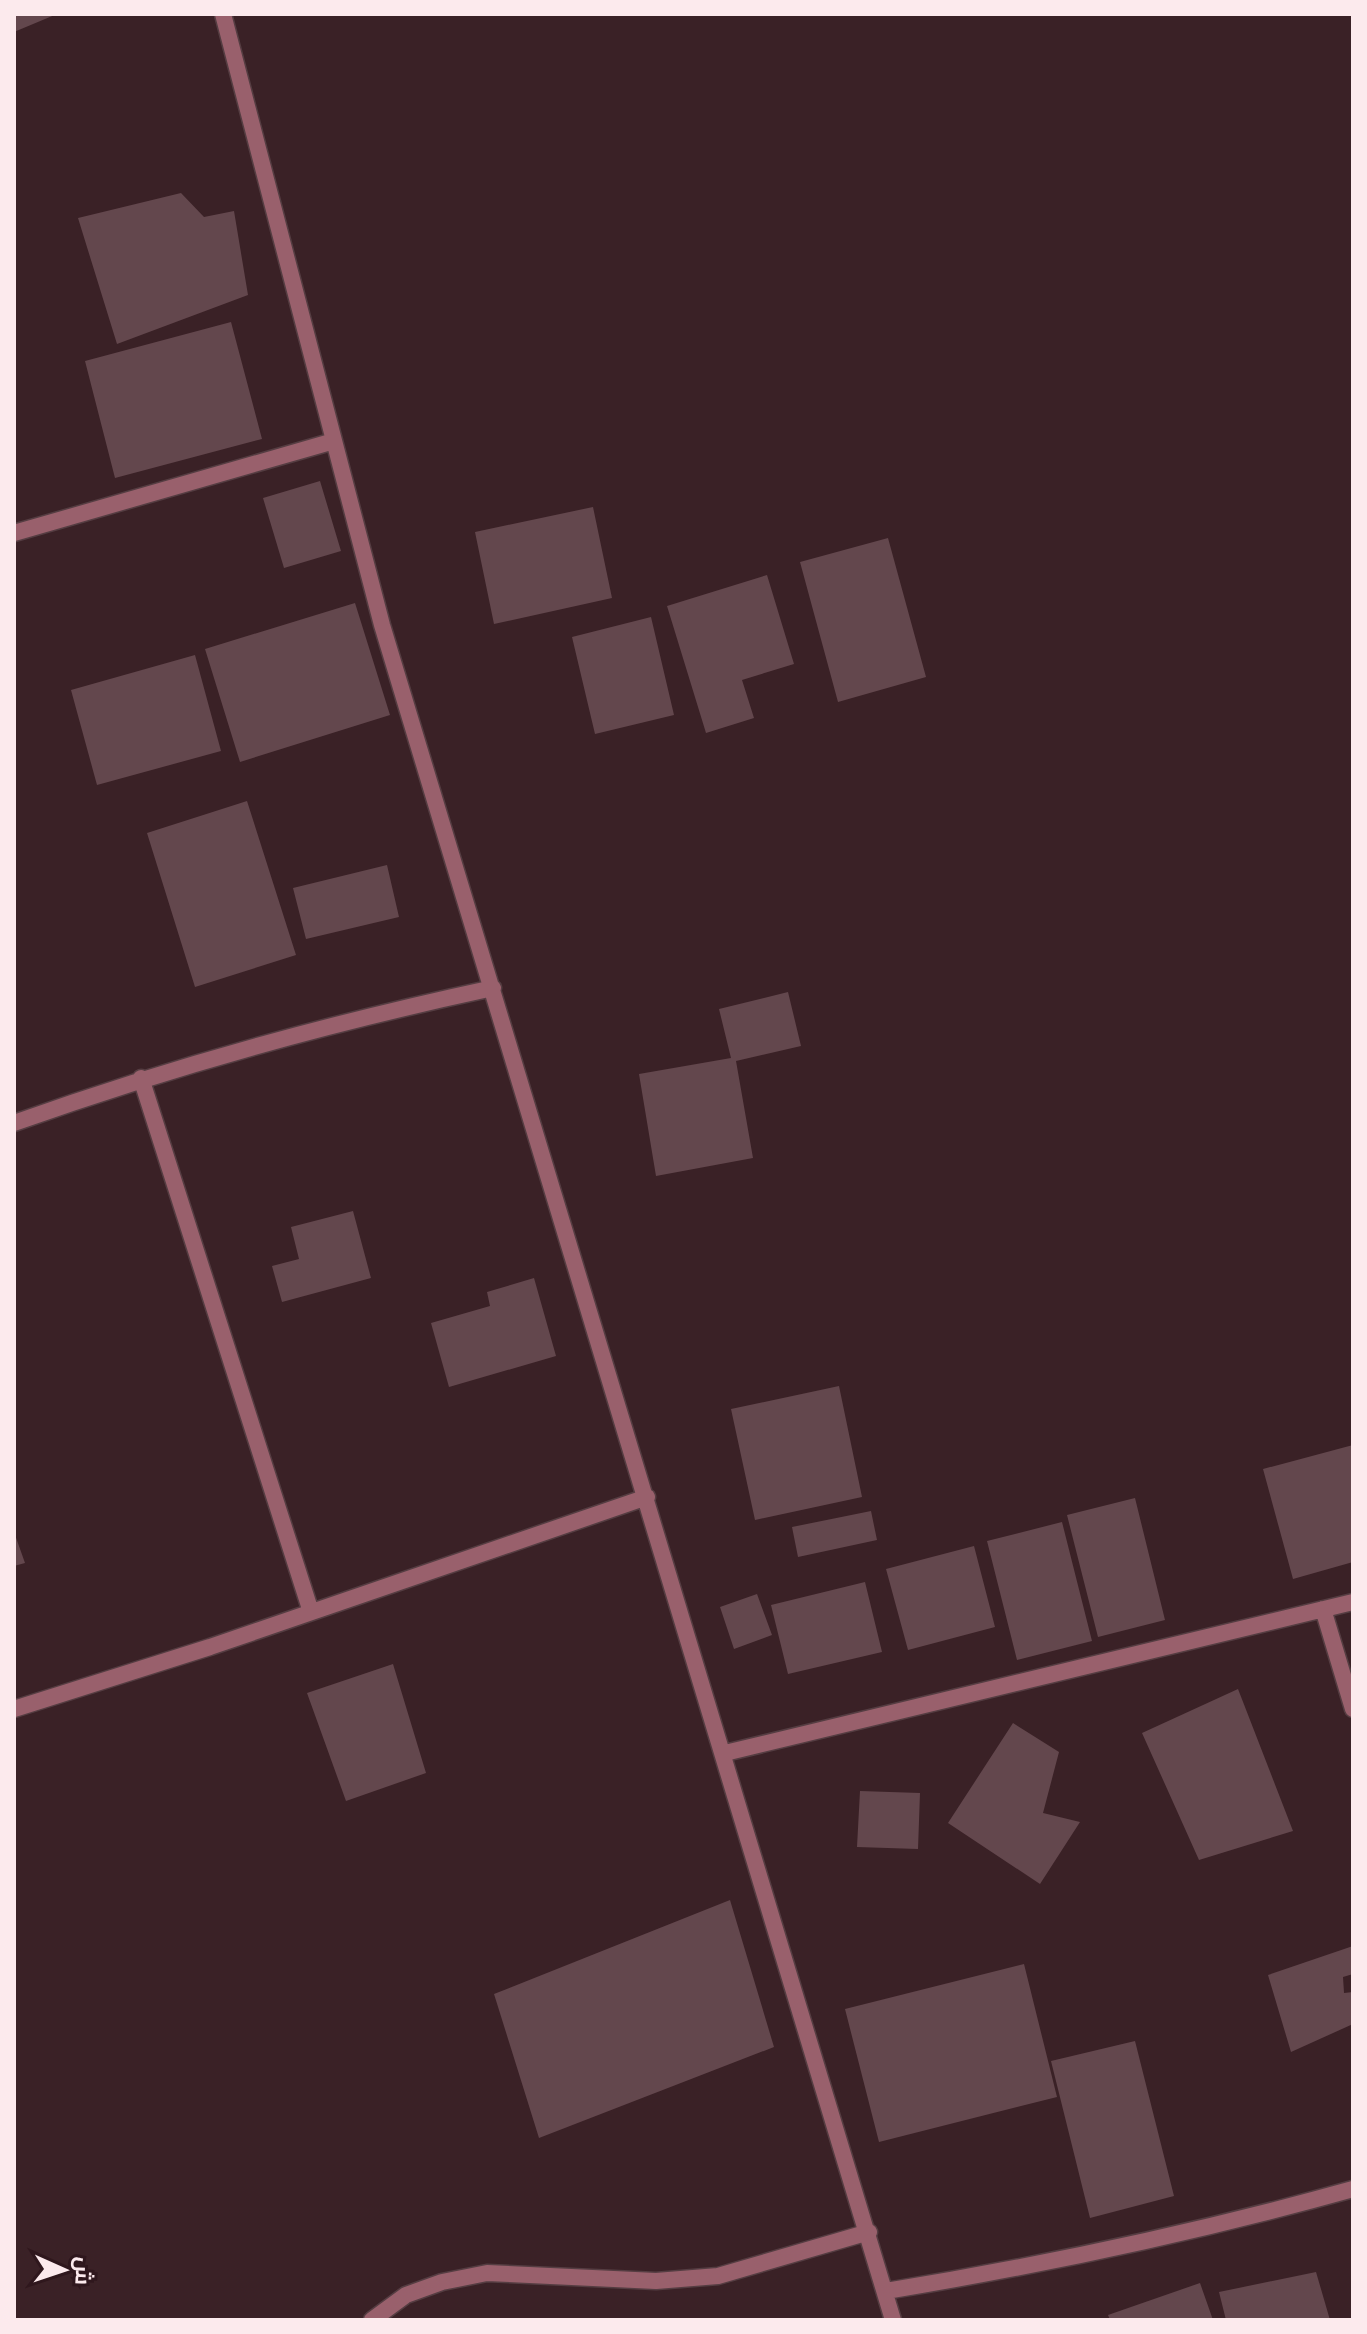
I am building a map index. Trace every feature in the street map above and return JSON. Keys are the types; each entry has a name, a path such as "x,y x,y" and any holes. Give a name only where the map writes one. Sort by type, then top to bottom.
{"street":[{"path":"223,14 382,625 725,1753 893,2320"},
{"path":"14,533 334,441"},
{"path":"14,1123 141,1078 359,1017 493,988"},
{"path":"141,1078 311,1612"},
{"path":"14,1709 647,1497"},
{"path":"725,1753 1353,1602"},
{"path":"1323,1609 1353,1709"},
{"path":"886,2291 1144,2243 1353,2189"},
{"path":"372,2320 406,2295 442,2282 487,2273 656,2281 718,2276 869,2232"}],"building":[{"path":"14,14 57,14 14,32"},
{"path":"181,193 204,217 234,211 248,295 117,344 78,218"},
{"path":"231,322 262,439 115,478 85,361"},
{"path":"320,481 341,551 284,568 263,498"},
{"path":"593,507 612,598 494,624 475,532"},
{"path":"888,538 926,677 838,702 800,562"},
{"path":"767,575 794,664 742,680 754,718 706,733 667,606"},
{"path":"355,603 390,715 240,762 205,649"},
{"path":"651,617 674,715 595,734 572,637"},
{"path":"195,655 221,751 97,785 71,690"},
{"path":"247,801 296,955 195,987 147,833"},
{"path":"387,865 399,917 306,939 293,888"},
{"path":"788,992 801,1046 736,1061 753,1158 656,1176 639,1074 731,1058 719,1009"},
{"path":"353,1211 371,1278 282,1302 272,1266 299,1259 291,1227"},
{"path":"534,1278 556,1356 449,1387 431,1323 490,1306 487,1292"},
{"path":"839,1386 862,1497 755,1520 731,1409"},
{"path":"1353,1445 1353,1562 1293,1579 1263,1469"},
{"path":"1135,1498 1165,1620 1098,1637 1067,1515"},
{"path":"871,1511 877,1540 798,1557 792,1527"},
{"path":"1062,1522 1092,1641 1017,1660 987,1541"},
{"path":"14,1532 25,1563 14,1566"},
{"path":"974,1546 995,1627 908,1650 886,1569"},
{"path":"865,1582 882,1652 788,1674 771,1605"},
{"path":"757,1594 772,1635 734,1649 720,1607"},
{"path":"393,1664 426,1773 346,1801 307,1693"},
{"path":"1238,1689 1293,1831 1199,1860 1142,1733"},
{"path":"1013,1723 1059,1752 1043,1813 1080,1822 1040,1884 948,1823"},
{"path":"860,1791 920,1793 918,1849 857,1847"},
{"path":"730,1900 774,2047 539,2138 494,1994"},
{"path":"1353,1946 1353,1974 1343,1977 1344,1993 1353,1992 1353,2024 1291,2052 1268,1975"},
{"path":"1024,1964 1057,2097 879,2142 845,2009"},
{"path":"1135,2041 1174,2196 1090,2218 1051,2061"},
{"path":"1316,2272 1330,2320 1226,2320 1219,2292"},
{"path":"1200,2283 1213,2320 1110,2320 1108,2315"}]}
